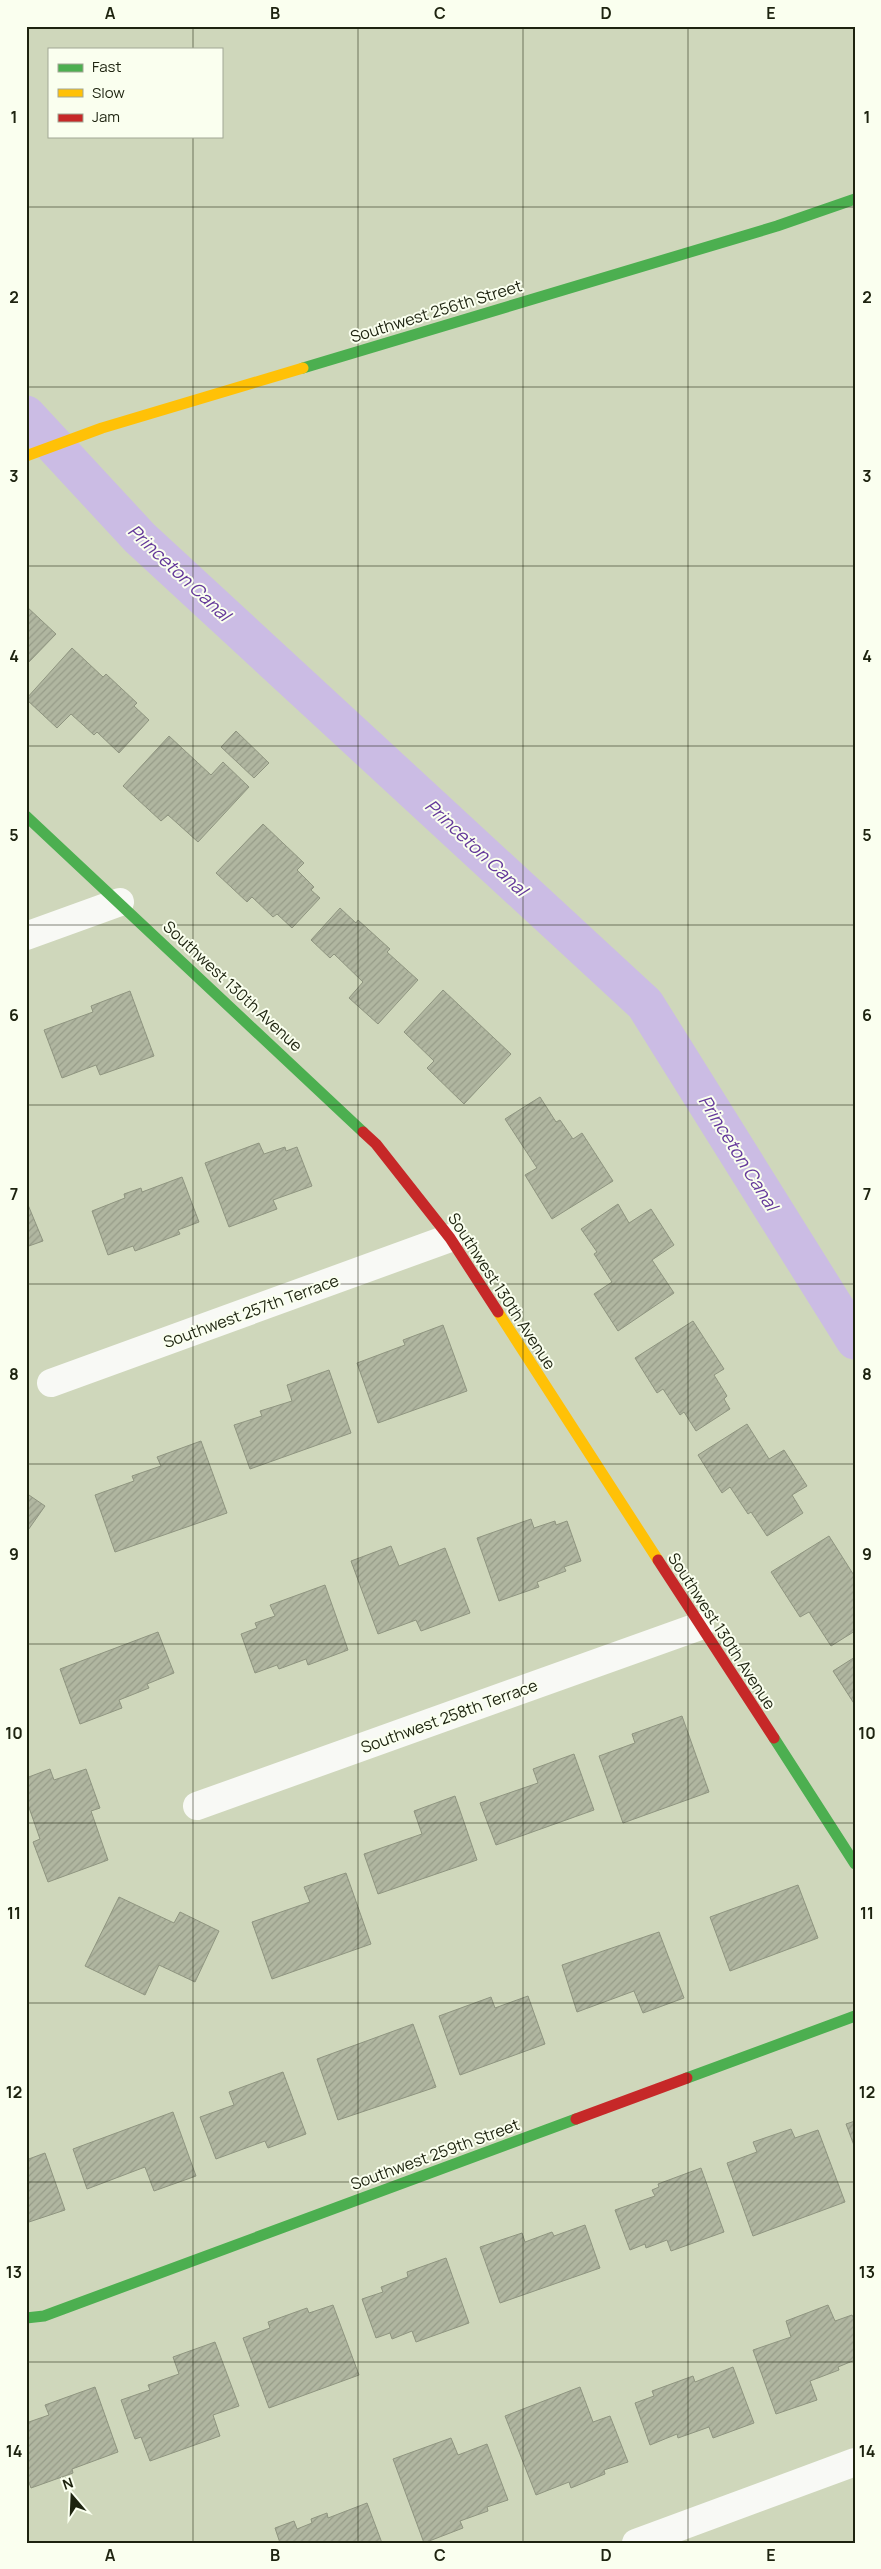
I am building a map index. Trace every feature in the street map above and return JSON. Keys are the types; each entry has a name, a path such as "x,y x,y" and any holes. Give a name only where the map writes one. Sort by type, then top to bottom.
{"street":[{"name":"Southwest 256th Street","path":"26,456 102,428 777,226 855,199"},
{"name":"Southwest 130th Avenue","path":"26,816 120,902 376,1144 450,1238 855,1864"},
{"path":"26,936 120,902"},
{"name":"Southwest 257th Terrace","path":"51,1383 450,1238"},
{"name":"Southwest 258th Terrace","path":"198,1806 700,1626"},
{"name":"Southwest 259th Street","path":"26,2318 44,2316 855,2016"},
{"path":"636,2543 855,2462"}],"building":[{"path":"26,606 56,634 26,665"},
{"path":"72,648 103,677 106,674 137,703 134,706 149,720 119,753 97,732 94,735 71,714 57,728 26,699"},
{"path":"236,731 269,763 254,778 221,747"},
{"path":"169,736 211,775 223,762 249,787 198,842 168,815 161,821 123,786"},
{"path":"263,824 304,863 297,870 314,887 311,890 320,898 292,928 277,914 273,917 252,897 247,902 216,873"},
{"path":"340,908 356,923 358,920 390,949 387,952 418,980 378,1024 349,998 363,982 334,954 330,958 311,940"},
{"path":"443,990 511,1054 464,1104 427,1068 434,1061 404,1032"},
{"path":"130,991 154,1056 100,1075 96,1065 62,1078 44,1030 93,1012 91,1006"},
{"path":"540,1097 556,1122 560,1120 573,1139 582,1133 613,1181 552,1219 525,1175 537,1168 505,1119"},
{"path":"259,1143 264,1154 285,1147 286,1151 297,1147 312,1186 273,1200 277,1209 229,1227 205,1163"},
{"path":"182,1177 199,1222 178,1230 180,1234 135,1251 133,1246 108,1255 92,1211 125,1198 124,1194 141,1188 142,1192"},
{"path":"26,1200 43,1241 26,1247"},
{"path":"618,1204 629,1223 651,1209 674,1245 652,1260 674,1293 618,1331 594,1294 612,1282 594,1254 597,1252 581,1229"},
{"path":"693,1321 724,1369 714,1375 727,1396 724,1399 730,1409 696,1431 684,1412 680,1415 663,1389 657,1393 635,1358"},
{"path":"443,1325 467,1391 378,1423 357,1363 405,1345 403,1340"},
{"path":"329,1370 351,1433 250,1469 234,1425 262,1416 260,1411 292,1401 287,1385"},
{"path":"747,1424 769,1459 784,1450 807,1486 792,1495 803,1513 767,1536 751,1512 748,1514 730,1487 722,1493 698,1455"},
{"path":"201,1441 227,1513 115,1552 95,1495 134,1481 132,1476 161,1466 157,1457"},
{"path":"26,1493 45,1506 26,1533"},
{"path":"531,1519 534,1528 555,1521 556,1525 567,1521 581,1561 564,1567 566,1571 537,1582 539,1587 499,1601 477,1538"},
{"path":"829,1536 855,1577 855,1631 831,1646 809,1612 800,1617 771,1572"},
{"path":"391,1546 399,1566 445,1548 470,1613 421,1631 416,1620 378,1634 351,1561"},
{"path":"325,1585 348,1650 308,1665 306,1659 279,1669 277,1665 255,1673 241,1634 257,1628 255,1623 275,1616 270,1605"},
{"path":"158,1632 174,1673 147,1684 149,1688 119,1700 122,1708 80,1724 60,1669"},
{"path":"855,1657 855,1705 833,1671"},
{"path":"682,1716 709,1792 623,1823 599,1756 635,1743 632,1734"},
{"path":"574,1754 594,1810 496,1845 480,1803 538,1783 533,1769"},
{"path":"50,1769 54,1780 86,1769 100,1808 91,1811 108,1860 48,1882 33,1842 40,1839 26,1799 26,1778"},
{"path":"455,1796 477,1860 378,1894 364,1854 422,1834 414,1811"},
{"path":"346,1873 371,1944 272,1979 252,1922 310,1902 304,1887"},
{"path":"798,1885 818,1938 730,1971 710,1917"},
{"path":"119,1897 174,1923 180,1912 219,1931 195,1982 159,1965 145,1995 85,1966"},
{"path":"659,1932 684,1998 643,2013 634,1991 577,2012 562,1965"},
{"path":"528,1996 545,2044 460,2075 439,2016 491,1997 495,2008"},
{"path":"413,2024 436,2087 338,2120 317,2059"},
{"path":"283,2072 306,2134 268,2148 265,2141 216,2159 200,2117 234,2105 229,2092"},
{"path":"173,2112 196,2176 154,2191 145,2167 87,2189 73,2149"},
{"path":"855,2121 855,2148 846,2124"},
{"path":"791,2129 795,2138 818,2130 845,2202 753,2236 727,2163 757,2152 753,2142"},
{"path":"45,2153 65,2210 26,2223 26,2160"},
{"path":"701,2168 724,2232 671,2251 667,2240 646,2248 645,2244 630,2250 615,2210 655,2196 652,2190 659,2187 658,2184"},
{"path":"585,2225 600,2268 500,2303 480,2247 522,2233 525,2242 552,2232 554,2236"},
{"path":"446,2258 469,2323 416,2342 412,2331 392,2339 390,2333 376,2338 362,2299 383,2292 381,2287 408,2277 407,2272"},
{"path":"333,2305 359,2375 269,2408 243,2338 270,2328 268,2322 307,2308 309,2313"},
{"path":"828,2305 835,2321 852,2315 855,2321 855,2360 838,2367 839,2370 810,2381 817,2400 776,2414 753,2350 791,2337 786,2321"},
{"path":"215,2342 239,2406 213,2415 220,2436 150,2461 141,2437 135,2439 121,2400 150,2390 148,2385 179,2374 173,2357"},
{"path":"733,2367 754,2423 713,2438 709,2427 678,2438 677,2434 650,2445 635,2403 654,2396 652,2391 693,2376 695,2382"},
{"path":"95,2387 118,2452 72,2469 73,2473 31,2488 26,2475 26,2423 49,2415 45,2405"},
{"path":"580,2387 593,2422 610,2416 628,2462 604,2470 605,2474 571,2488 569,2482 536,2495 505,2416"},
{"path":"451,2438 458,2455 487,2444 508,2500 487,2507 488,2511 460,2521 463,2528 424,2543 393,2459"},
{"path":"367,2503 382,2543 280,2543 275,2528 294,2521 297,2529 312,2523 311,2519 327,2513 328,2518"}],"waterway":[{"name":"Princeton Canal","path":"26,415 140,538 645,1004 855,1340"}],"traffic: fast":[{"path":"303,368 777,226 855,199"},
{"path":"26,816 363,1132"},
{"path":"774,1738 855,1864"},
{"path":"687,2078 855,2016"},
{"path":"26,2318 44,2316 576,2119"}],"traffic: slow":[{"path":"26,456 102,428 303,368"},
{"path":"498,1312 658,1560"}],"traffic: jam":[{"path":"363,1132 376,1144 450,1238 498,1312"},
{"path":"658,1560 774,1738"},
{"path":"576,2119 687,2078"}]}
